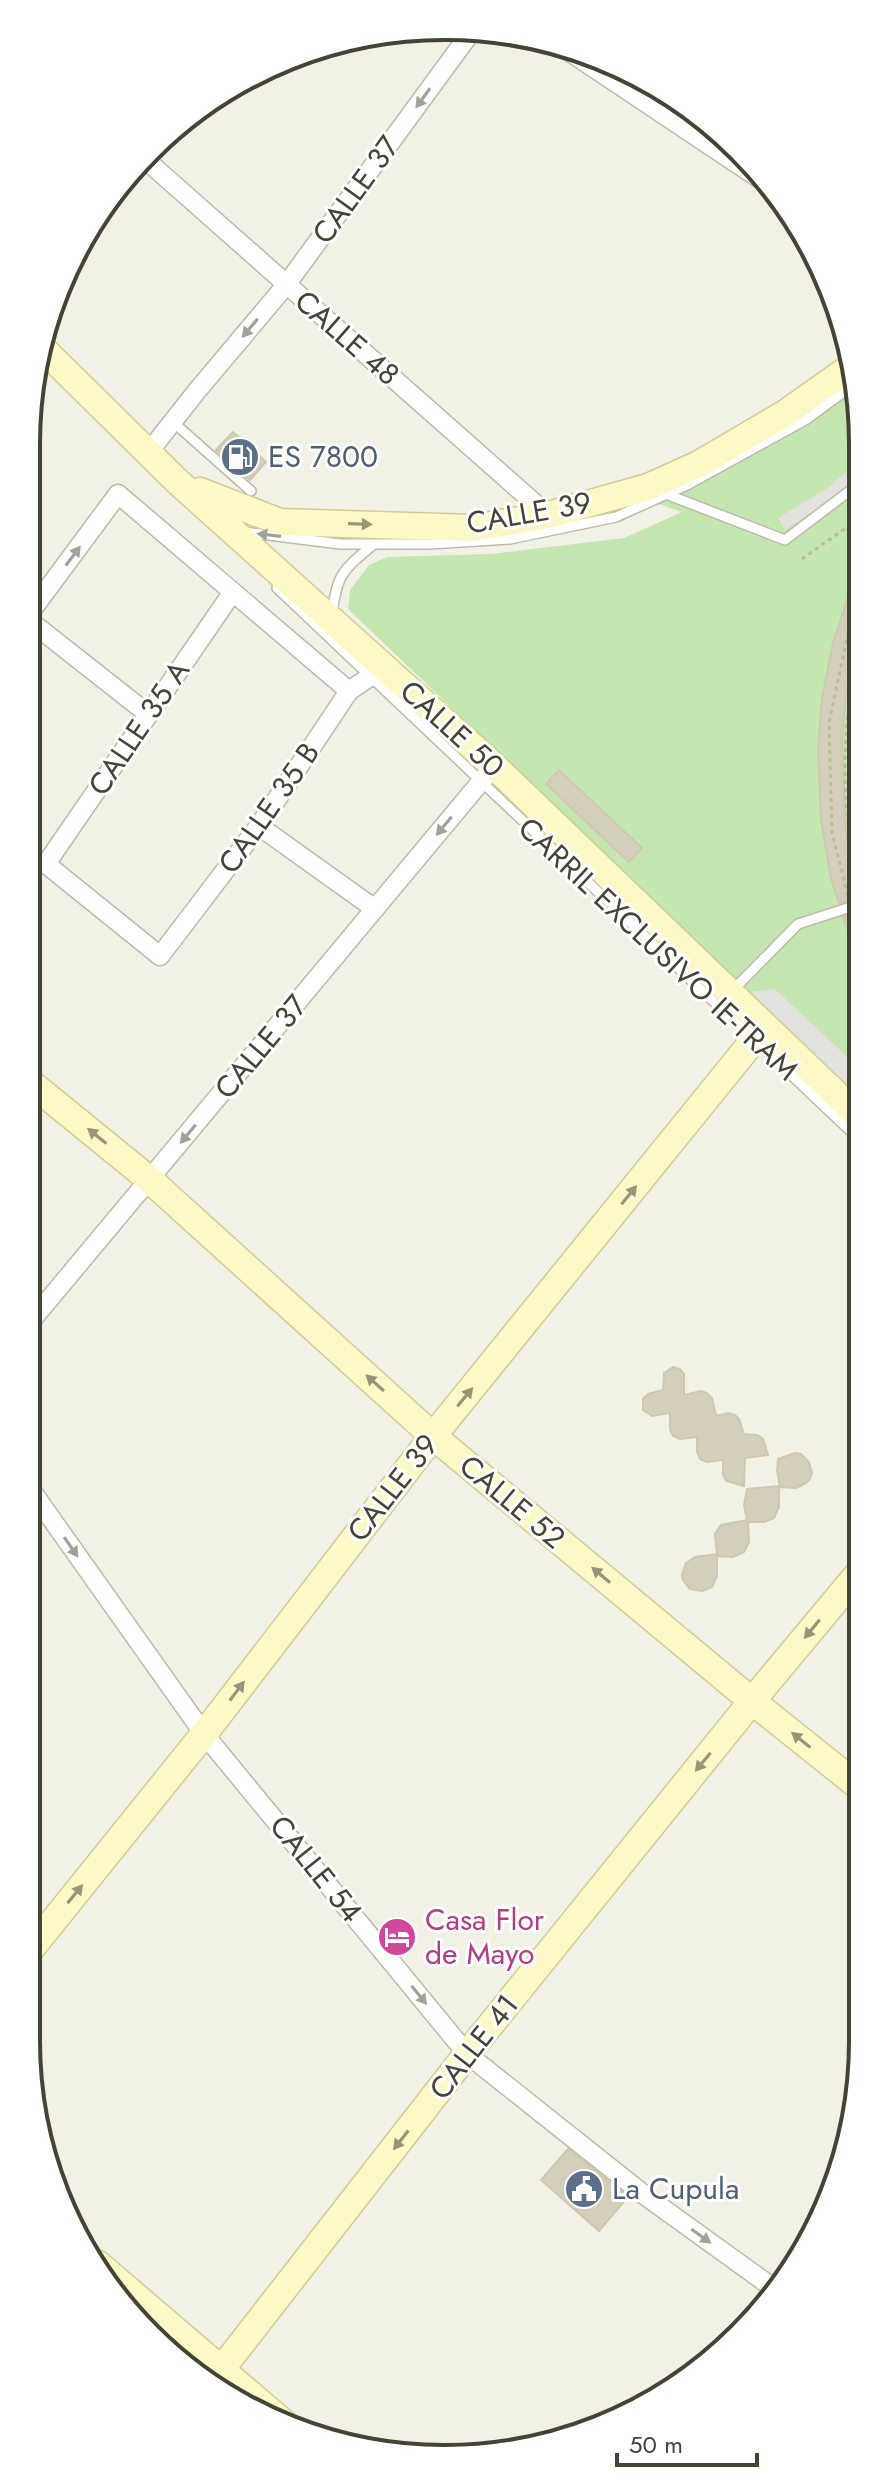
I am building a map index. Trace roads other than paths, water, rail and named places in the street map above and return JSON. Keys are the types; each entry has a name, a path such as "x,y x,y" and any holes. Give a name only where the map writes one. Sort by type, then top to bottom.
{"main road":[{"name":"CALLE 50","path":"50,356 178,482 224,532 730,993 760,1033 849,1108"},
{"name":"CALLE 39","path":"178,482 280,522 473,528 658,491 740,442 842,374"},
{"name":"CALLE 39","path":"40,1938 204,1734 433,1436 760,1033"},
{"name":"CALLE 52","path":"40,1090 150,1180 433,1436 849,1779"},
{"name":"CALLE 41","path":"217,2375 467,2054 849,1585"},
{"path":"128,2292 216,2374"}],"street":[{"name":"CALLE 37","path":"148,453 286,285 465,41"},
{"path":"597,70 735,162"},
{"name":"CALLE 48","path":"152,165 548,515"},
{"name":"CALLE 50","path":"40,599 118,494 349,691"},
{"name":"CALLE 35 A","path":"160,956 46,864 232,593"},
{"path":"40,629 148,714"},
{"name":"CALLE 35 B","path":"160,956 259,826 349,691 377,672"},
{"name":"CALLE 37","path":"40,1310 488,774"},
{"path":"259,826 375,909"},
{"name":"CALLE 54","path":"40,1503 204,1734 467,2054 647,2197 767,2284"}],"lane":[{"path":"103,424 224,532 340,544 510,539 616,517 658,491 807,419 846,390"},
{"path":"173,422 251,491"},
{"path":"658,491 785,540 849,491"},
{"path":"330,628 335,588 346,568 374,544"},
{"path":"271,583 330,628"},
{"name":"CARRIL EXCLUSIVO IE-TRAM","path":"488,774 760,1033 849,1128"},
{"path":"730,993 798,924 849,907"}],"place":[{"name":"ES 7800","path":"240,457"},
{"name":"Casa Flor de Mayo","path":"397,1937"},
{"name":"La Cupula","path":"584,2189"}]}
